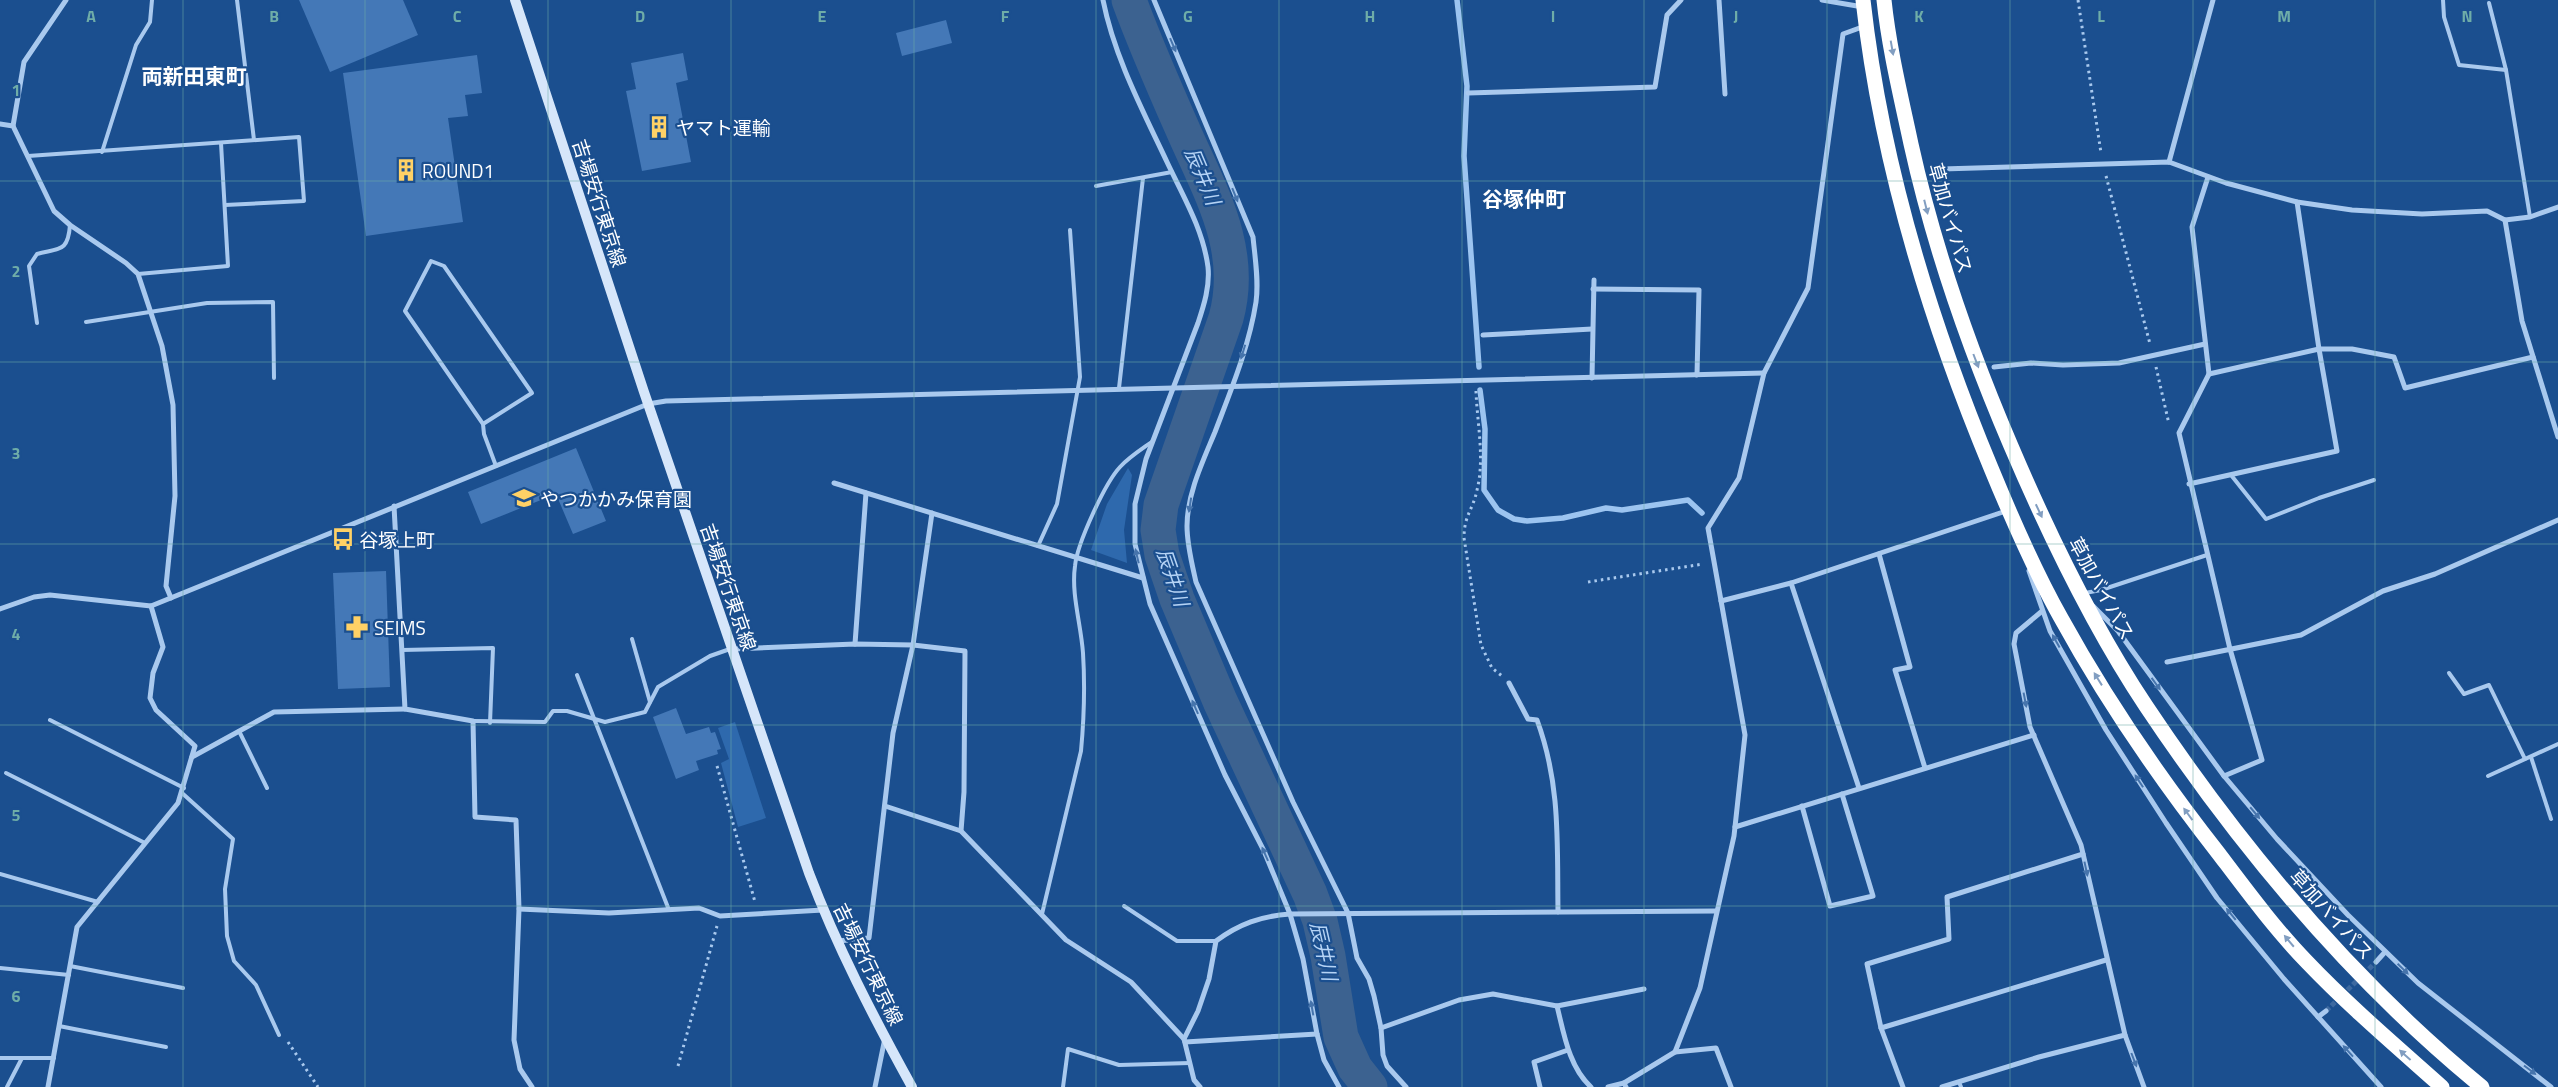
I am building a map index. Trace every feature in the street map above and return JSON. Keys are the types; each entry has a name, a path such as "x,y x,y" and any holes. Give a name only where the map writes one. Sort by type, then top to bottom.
{"highway":[{"name":"草加バイパス","path":"1884,0 1899,90 1917,172 1944,270 1990,396 2040,513 2080,594 2145,705 2257,860 2395,1012 2482,1087"},
{"path":"1863,3 1893,171 1921,278 1965,406 2016,526 2060,617 2123,719 2186,813 2306,961 2442,1087"}],"main road":[{"name":"吉場安行東京線","path":"515,0 648,404 823,910 885,1038 912,1087"}],"street":[{"path":"66,0 24,62 13,126 54,211 70,225 126,263 138,274 162,346 173,405 175,496 166,586 171,598"},
{"path":"1103,0 1106,16 1124,65 1198,227 1208,268 1206,300 1172,387 1135,504 1134,544 1150,604 1217,757 1264,851 1290,914 1303,959 1317,1034 1324,1060 1339,1087"},
{"path":"1154,0 1253,238 1256,266 1256,301 1233,386 1193,488 1187,525 1190,555 1196,582 1293,802 1348,913 1357,958 1369,979 1381,1028 1385,1061 1406,1087"},
{"path":"1468,93 1655,87 1667,15 1681,0"},
{"path":"1719,0 1726,94"},
{"path":"1822,0 1863,3"},
{"path":"2169,162 2213,0"},
{"path":"1675,1052 1700,988 1735,827 1745,734 1708,528 1739,478 1764,373 1808,288 1844,34 1866,26"},
{"path":"0,124 13,126"},
{"path":"1942,169 2169,162 2208,176 2297,202 2352,210 2422,214 2487,211 2505,220 2530,217 2558,207"},
{"path":"2208,176 2192,227 2209,374 2179,433 2189,484 2230,649 2262,760 2224,776"},
{"path":"2189,484 2337,451 2319,349 2297,202"},
{"path":"2505,220 2522,321 2558,437"},
{"path":"1592,378 1594,280"},
{"path":"1594,290 1700,290 1697,375"},
{"path":"1483,335 1592,329"},
{"path":"1994,367 2031,363 2063,365 2119,363 2206,344"},
{"path":"2209,374 2319,349 2352,349 2394,357 2405,388 2533,357"},
{"path":"0,609 34,597 50,595 151,606 648,404 707,399 1764,373"},
{"path":"834,483 1143,578"},
{"path":"855,644 866,493"},
{"path":"394,506 405,709"},
{"path":"1721,602 1791,583 2009,510"},
{"path":"837,941 869,938 893,733 913,646 932,513"},
{"path":"2167,662 2301,635 2383,591 2436,574 2558,520"},
{"path":"2016,526 2042,612 2106,730 2217,898 2318,1017 2381,1087"},
{"path":"1878,554 1910,667 1895,670 1924,768"},
{"path":"1791,583 1858,788"},
{"path":"2080,594 2118,630 2224,776 2277,839 2385,952 2418,983 2551,1087"},
{"path":"48,1087 77,927 178,803 195,746 156,710 150,698 153,673 163,647 151,606"},
{"path":"2042,612 2016,633 2014,644 2034,734 2083,854 2106,960 2114,984 2125,1035 2144,1087"},
{"path":"732,649 855,644 913,646 965,651 964,792 961,830"},
{"path":"1509,683 1528,718 1537,720 1550,758 1556,812 1558,912"},
{"path":"192,757 274,712 405,709 473,721 476,818 516,820 519,909 514,1040 520,1069 532,1087"},
{"path":"1735,827 2034,734"},
{"path":"1802,806 1830,906 1873,896 1842,794"},
{"path":"884,806 961,830 1066,940 1131,982 1185,1040 1194,1080 1200,1087"},
{"path":"1903,1087 1881,1028 1867,964 1950,939 1947,897 2083,854"},
{"path":"519,909 609,912 700,908 720,916 823,910"},
{"path":"1185,1040 1198,1012 1209,979 1216,941 1237,926 1275,915 1716,911"},
{"path":"2376,962 2385,952"},
{"path":"1881,1028 2106,960"},
{"path":"1381,1028 1459,1000 1493,994 1557,1006 1644,989"},
{"path":"1557,1006 1568,1050 1582,1078 1591,1087"},
{"path":"2318,1017 2326,1011"},
{"path":"1185,1040 1317,1034"},
{"path":"1942,1087 1960,1084 2039,1057 2125,1035"},
{"path":"875,1087 885,1038"},
{"path":"1608,1087 1625,1085 1675,1052 1716,1048 1731,1087"},
{"path":"1540,1087 1534,1062 1568,1050"}],"lane":[{"path":"102,152 136,45 150,22 152,0"},
{"path":"237,0 254,140"},
{"path":"2443,0 2444,17 2459,65 2506,70"},
{"path":"2489,3 2506,70 2530,217"},
{"path":"28,156 299,137 304,201 225,205"},
{"path":"138,274 228,266 221,143"},
{"path":"1096,186 1172,172"},
{"path":"1120,388 1143,178"},
{"path":"37,323 29,266 36,254 64,247 69,241 70,225"},
{"path":"1038,546 1057,504 1080,377 1070,230"},
{"path":"483,424 532,393 444,266 430,261 405,311 483,424 484,434 496,466"},
{"path":"86,322 150,310 207,303 273,302 274,378"},
{"path":"1042,914 1081,751 1084,725 1083,652 1074,584 1077,558 1110,479 1121,466 1154,440"},
{"path":"2231,475 2266,518 2374,480"},
{"path":"2080,594 2101,590 2207,555"},
{"path":"632,639 650,702"},
{"path":"402,650 493,648 490,723"},
{"path":"473,721 490,723 545,722 553,711 568,711 605,722 645,712 658,687 710,656 732,649"},
{"path":"2449,673 2464,694 2489,685 2525,759"},
{"path":"577,674 669,910"},
{"path":"50,720 183,791 233,838 225,889 227,936 234,961 256,985 279,1035"},
{"path":"239,731 267,788"},
{"path":"2488,776 2558,744"},
{"path":"2531,756 2551,819"},
{"path":"6,773 146,843"},
{"path":"0,874 98,902"},
{"path":"1124,906 1177,941 1216,941"},
{"path":"70,966 183,988"},
{"path":"0,968 68,975"},
{"path":"59,1026 166,1047"},
{"path":"1063,1087 1068,1049 1120,1065 1190,1063"},
{"path":"0,1058 54,1058"},
{"path":"7,1087 22,1058"}],"path":[{"path":"2078,0 2103,164 2170,428 2179,433"},
{"path":"1475,381 1480,465 1477,490 1464,522 1467,568 1481,646 1492,668 1509,683"},
{"path":"1588,582 1714,562"},
{"path":"717,766 738,833 756,908"},
{"path":"678,1066 720,916"},
{"path":"279,1035 294,1048 318,1087"}],"shaded area":[{"path":"1128,468 1132,475 1124,530 1127,563 1091,550 1107,504"},
{"path":"735,722 766,818 738,827 721,763 729,759 718,728"}],"building":[{"path":"299,0 403,0 418,35 330,72"},
{"path":"946,20 952,43 902,56 896,33"},
{"name":"ヤマト運輸","path":"683,53 688,80 676,83 691,162 642,171 626,91 636,89 631,63"},
{"name":"ROUND1","path":"477,55 482,93 465,95 468,116 448,118 463,222 366,236 343,73"},
{"path":"576,448 606,521 573,534 556,494 481,524 468,492"},
{"path":"386,571 390,687 338,689 333,573"},
{"path":"676,708 686,734 709,727 711,733 715,732 721,749 717,750 718,754 696,761 699,770 676,779 653,717"}],"waterway":[{"name":"辰井川","path":"1129,0 1222,221 1231,268 1231,293 1226,318 1161,505 1158,530 1162,555 1177,599 1220,701 1310,894 1320,921 1328,956 1341,1037 1355,1068 1370,1087"},
{"path":"1457,0 1467,86 1464,156 1479,367"},
{"path":"1480,390 1485,429 1484,490 1498,510 1514,519 1527,521 1563,518 1606,508 1622,510 1688,500 1702,513"}],"tunnel":[{"path":"2326,1011 2376,962"}],"place":[{"name":"ヤマト運輸","path":"659,127"},
{"name":"ROUND1","path":"406,170"},
{"name":"やつかかみ保育園","path":"524,498"},
{"name":"谷塚上町","path":"343,539"},
{"name":"SEIMS","path":"357,627"}],"district":[{"name":"両新田東町","path":"194,76"},
{"name":"谷塚仲町","path":"1524,199"}]}
